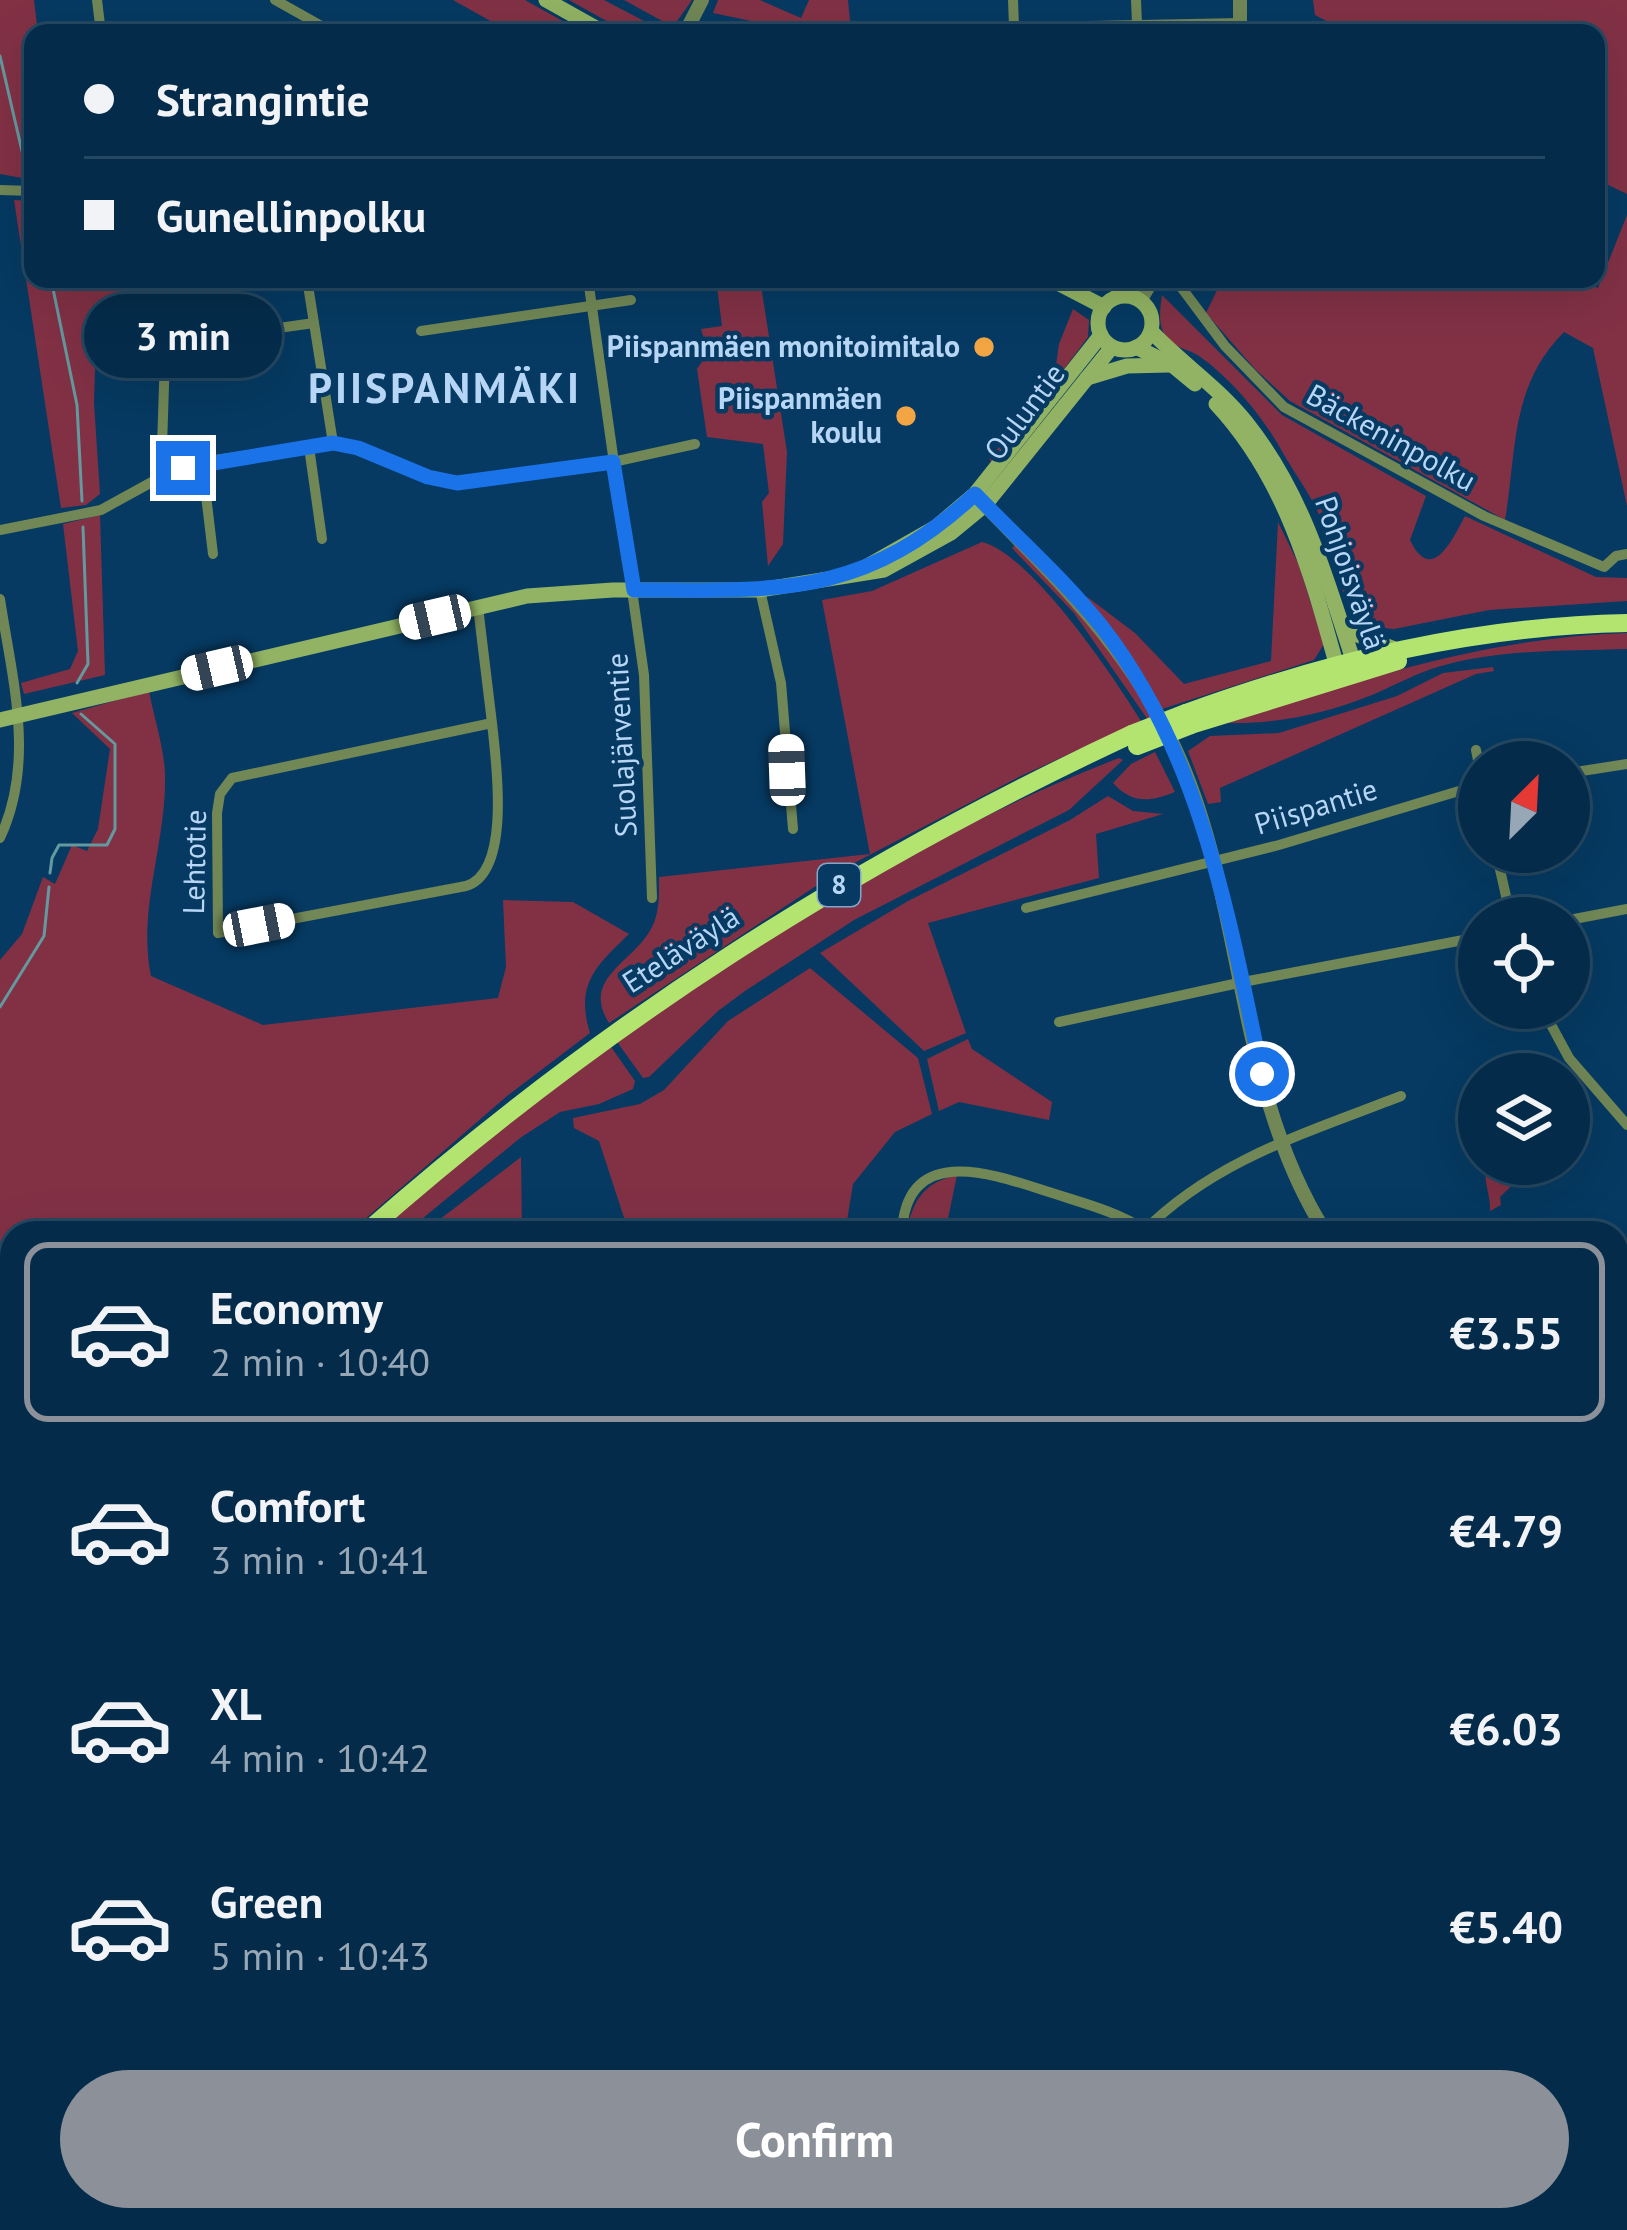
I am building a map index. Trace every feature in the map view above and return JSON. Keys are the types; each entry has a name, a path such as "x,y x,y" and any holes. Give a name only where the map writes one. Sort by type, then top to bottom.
{"highway":[{"name":"8","path":"1346,668 1395,649 1627,623"},
{"name":"8","path":"1346,668 1524,631"},
{"name":"Eteläväylä","path":"378,1221 484,1130 598,1042 844,882 1064,769 1188,719 1346,668"}],"main road":[{"path":"546,0 589,24"},
{"path":"1067,288 1104,307"},
{"path":"1119,297 1140,301 1150,314 1151,331 1136,347 1124,350 1106,341 1098,320 1104,307 1119,297"},
{"name":"Pohjoisväylä","path":"1151,331 1226,400 1274,460 1313,535 1344,630 1346,668"},
{"name":"Ouluntie","path":"0,720 554,592 760,590 854,574 980,500 1084,379 1106,341"},
{"name":"Ouluntie","path":"980,500 1106,341"},
{"name":"Pohjoisväylä","path":"1136,347 1172,365 1237,427 1277,491 1346,668"},
{"path":"1084,379 1127,366 1172,365"},
{"path":"1344,630 1395,649"}],"street":[{"path":"275,0 318,24"},
{"path":"1136,0 1137,23"},
{"path":"1096,24 1158,24"},
{"path":"308,288 333,443"},
{"name":"Suolajärventie","path":"589,288 644,675 652,898"},
{"path":"1140,301 1148,288"},
{"name":"Bäckeninpolku","path":"1182,288 1225,346 1284,407 1484,516 1568,554 1604,567 1616,556 1627,554"},
{"path":"421,331 631,300"},
{"path":"161,477 169,348 174,343 314,323"},
{"path":"0,530 101,510 161,477 202,462 333,443 457,483 613,462 695,444"},
{"path":"309,447 322,539"},
{"path":"202,462 213,554"},
{"path":"980,500 1059,578 1122,656 1186,774 1214,860 1280,1143 1320,1221"},
{"path":"760,590 781,683 793,829"},
{"path":"0,599 19,714 20,770 0,838"},
{"name":"Lehtotie","path":"478,607 491,723 496,821 491,858 478,882 218,933 218,813 220,794 232,778 491,723"},
{"path":"1590,770 1627,764"},
{"name":"Piispantie","path":"1026,908 1279,845 1458,791"},
{"path":"1590,916 1627,909"},
{"path":"1059,1022 1458,941"},
{"path":"1553,1029 1569,1058 1627,1126"},
{"path":"1156,1221 1197,1185 1280,1143 1402,1096"},
{"path":"905,1221 908,1205 922,1185 940,1174 968,1169 1128,1221"}],"shaded area":[{"path":"0,0 34,0 37,24 24,24 24,178 0,174"},
{"path":"453,0 525,0 568,24 496,24"},
{"path":"569,0 604,0 650,24 612,24"},
{"path":"624,0 692,0 675,24"},
{"path":"718,0 760,0 801,18 809,0 848,0 850,21 756,22 713,13"},
{"path":"1313,0 1627,0 1627,194 1605,183 1605,24 1332,24 1315,15"},
{"path":"14,200 24,201 24,266"},
{"path":"1627,215 1627,506 1593,348 1564,332 1546,353 1525,396 1505,520 1290,401 1206,313 1218,288 1605,288 1605,270"},
{"path":"27,288 163,288 168,336 96,335 94,403 100,494 86,505 61,508"},
{"path":"717,288 761,288 787,452 783,544 768,566 762,502 769,493 763,444 707,437 697,369 708,353 701,329 722,326"},
{"path":"1162,295 1282,415 1426,496 1410,540 1426,559 1441,554 1465,516 1596,577 1627,578 1627,601 1489,610 1394,629 1360,617 1342,588 1316,509 1275,440 1223,376 1168,339 1161,324"},
{"path":"1073,309 1089,320 1088,337 993,464 989,459 1054,380 1059,344"},
{"path":"100,515 105,675 24,694 21,683 70,669 78,651 63,524"},
{"path":"1278,522 1298,563 1324,644 1314,660 1162,709 1134,660 1086,596 1135,633 1184,684 1271,661"},
{"path":"982,542 1002,551 1047,592 1141,721 1021,776 837,872 609,1023 602,1008 604,984 652,927 659,877 870,854 822,600 872,591"},
{"path":"1015,545 1100,635 1153,717 1148,720 1074,613 1012,548"},
{"path":"1627,633 1627,649 1463,660 1319,712 1227,723 1424,663 1524,643"},
{"path":"1493,667 1494,671 1476,674 1220,788 1221,802 1208,804 1188,751 1210,736 1279,733 1397,696 1443,673"},
{"path":"149,691 165,774 148,926 151,976 263,1025 498,998 506,967 503,900 573,902 629,934 607,956 587,989 590,1033 507,1096 363,1221 0,1221 0,960 22,934 43,877 55,884 72,845 87,851 98,829 110,749 72,713"},
{"path":"1155,752 1175,792 1142,799 1127,795 1113,783 1131,764"},
{"path":"1123,760 1069,810 854,920 745,991 649,1077 643,1078 615,1039 859,883 987,816"},
{"path":"1108,796 1133,811 1163,814 1096,834 1099,878 928,923 966,1033 924,1051 820,953 908,901"},
{"path":"810,968 918,1058 932,1114 895,1132 853,1184 847,1221 625,1221 599,1141 574,1128 573,1118 640,1104 664,1090 728,1021"},
{"path":"968,1039 972,1049 1052,1102 1049,1120 959,1102 939,1111 927,1059"},
{"path":"609,1044 635,1081 633,1089 599,1104 560,1112 520,1138 420,1221 391,1221"},
{"path":"521,1157 522,1221 438,1221"},
{"path":"957,1175 947,1221 909,1221 921,1195"},
{"path":"1487,1185 1513,1185 1500,1197 1501,1205 1490,1211"}],"waterway":[{"path":"0,56 24,160"},
{"path":"53,288 77,405 82,501"},
{"path":"77,683 88,664 83,527"},
{"path":"50,873 59,845 107,845 115,829 115,744 81,714"},
{"path":"0,1007 44,936 49,887"}],"place":[{"name":"Piispanmäen monitoimitalo","path":"984,347"},
{"name":"Piispanmäen koulu","path":"906,416"}],"district":[{"name":"PIISPANMÄKI","path":"445,388"}],"route":[{"path":"183,468 333,443 457,483 613,462 634,590 760,590 854,574 936,527 975,494 1104,630 1148,697 1176,752 1214,860 1262,1074"}]}
